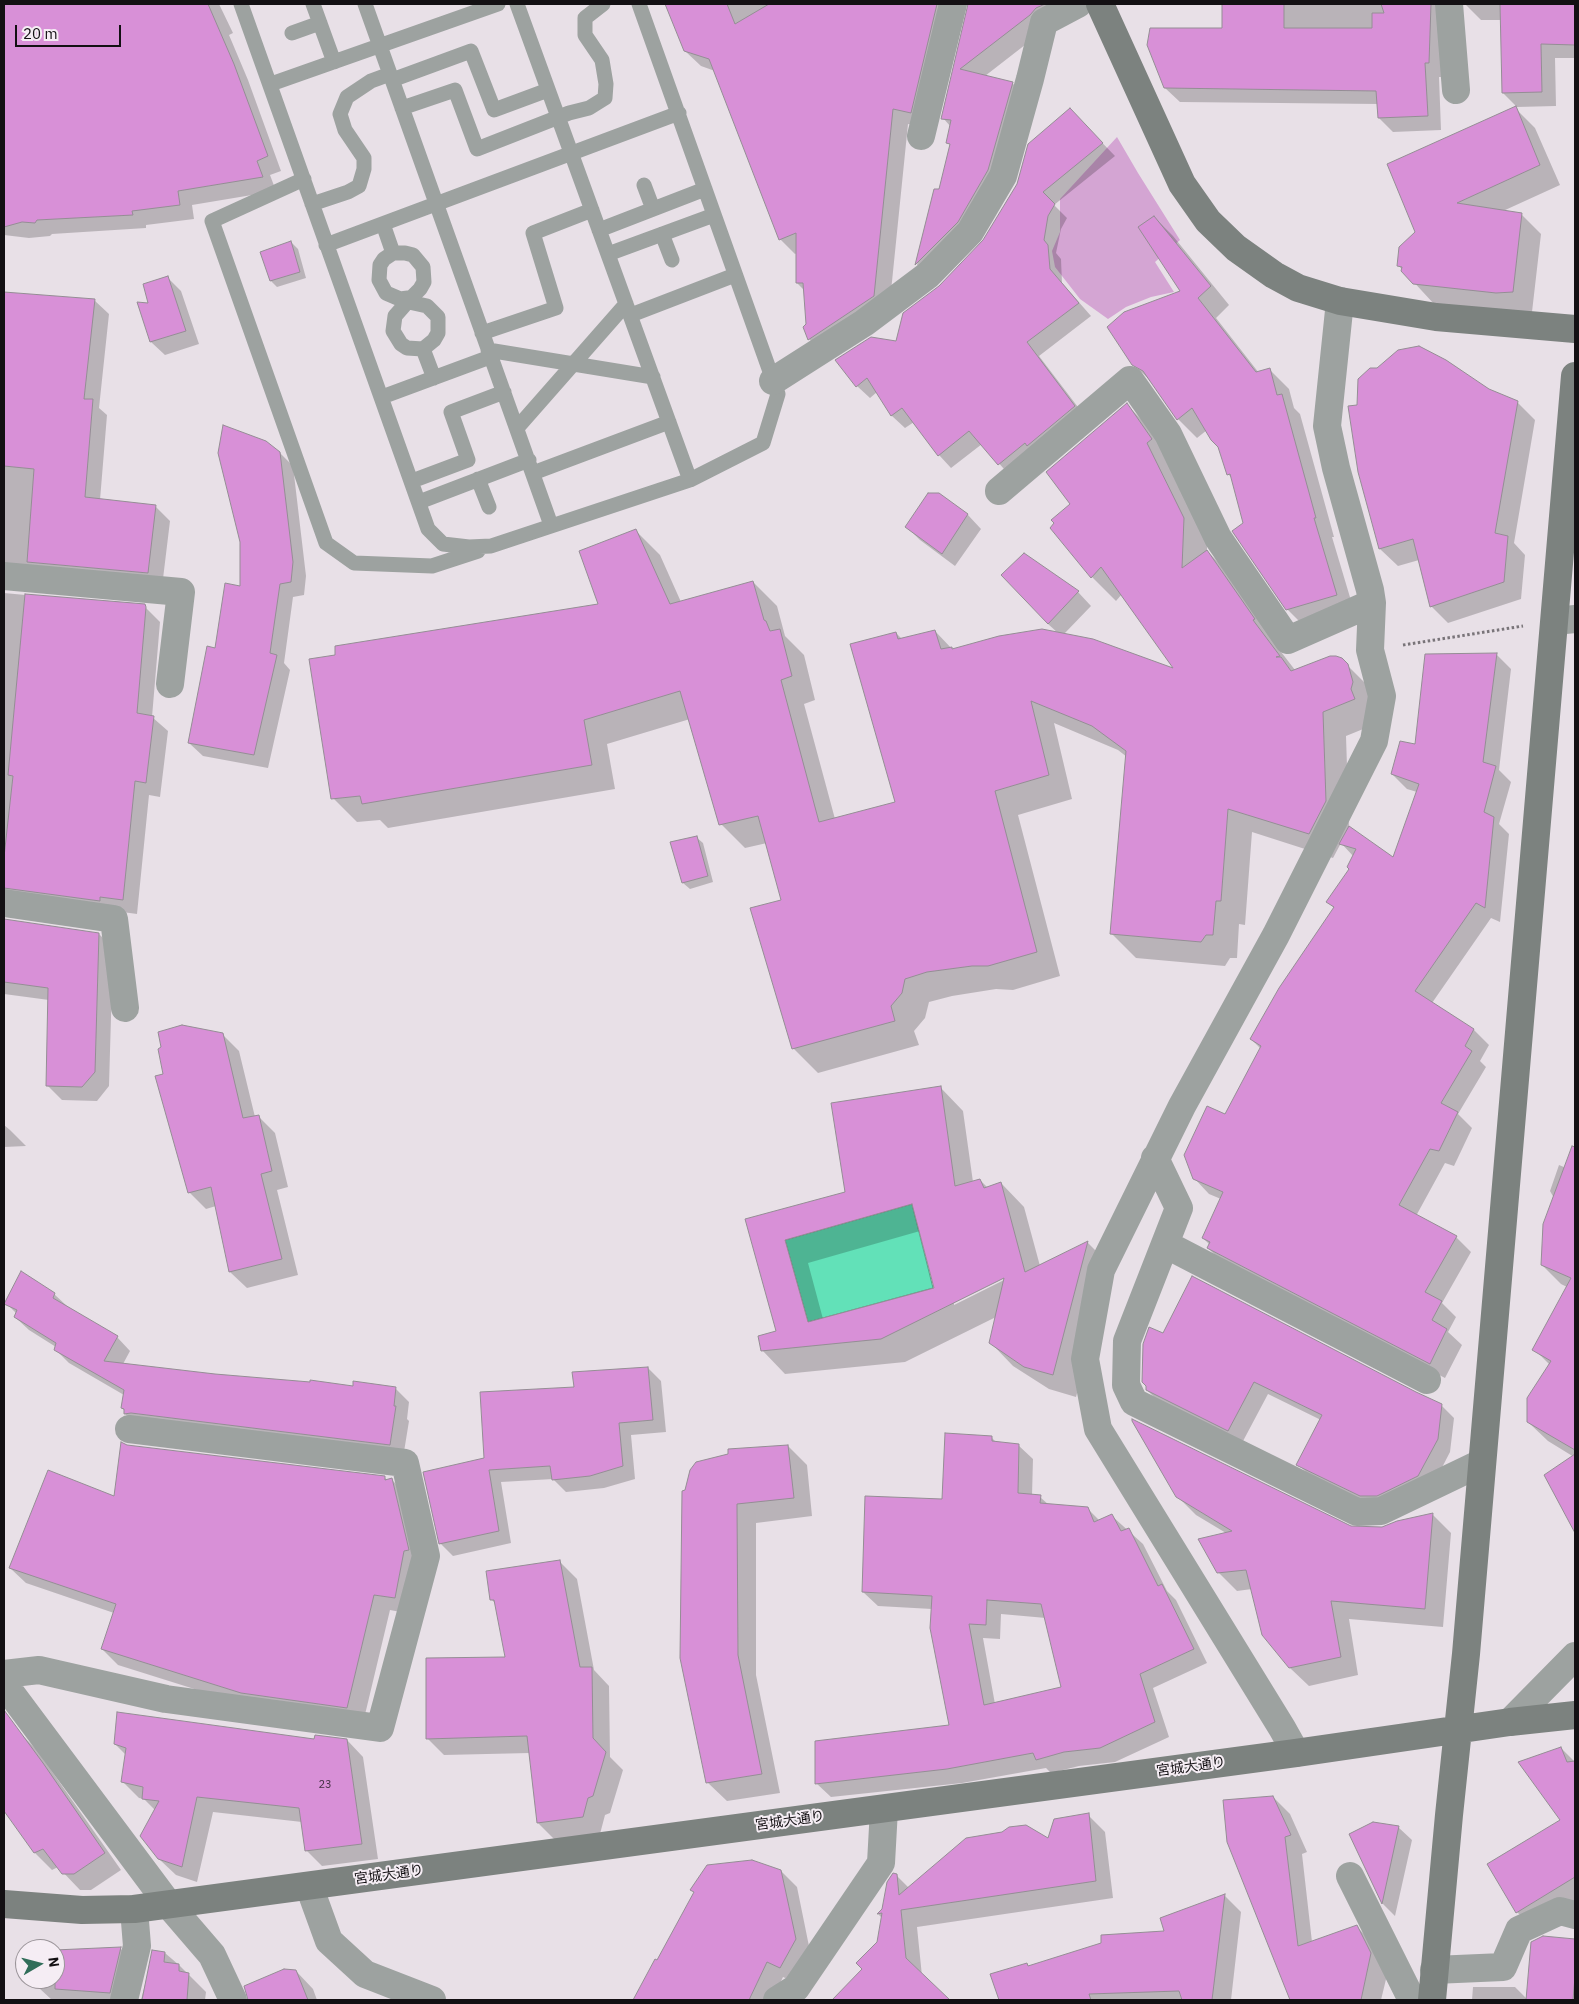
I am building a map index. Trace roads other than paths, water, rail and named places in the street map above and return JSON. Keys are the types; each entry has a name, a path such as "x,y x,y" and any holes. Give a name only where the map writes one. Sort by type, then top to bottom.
{"street":[{"path":"921,136 954,4"},
{"path":"773,381 864,323 921,280 970,232 1003,176 1044,22 1078,4"},
{"path":"1100,4 1182,184 1208,222 1236,248 1298,288 1340,302 1436,317 1575,329"},
{"path":"1449,4 1456,90"},
{"path":"1296,1753 1098,1429 1085,1359 1101,1270 1155,1158 1276,936 1374,741 1382,696 1370,650 1372,603 1336,468 1327,426 1340,302"},
{"path":"1432,2000 1466,1654 1481,1463 1565,620 1575,376"},
{"path":"1000,491 1130,380 1168,434 1218,538 1288,640 1372,603"},
{"path":"4,576 181,592 170,684"},
{"path":"4,903 114,919 125,1008"},
{"path":"1155,1158 1180,1208 1127,1341 1126,1385 1134,1402 1357,1512 1380,1511 1481,1463"},
{"path":"1165,1244 1427,1380"},
{"path":"4,1674 39,1670 166,1699 380,1728 426,1556 405,1463 129,1429"},
{"path":"1510,1722 1575,1656"},
{"path":"4,1684 169,1905 212,1955 233,2000"},
{"name":"宮城大通り","path":"4,1904 82,1910 134,1909 169,1905 1296,1753 1510,1722 1575,1716"},
{"path":"777,2000 796,1988 881,1863 884,1809"},
{"path":"1350,1876 1412,2000"},
{"path":"309,1886 329,1941 343,1954 365,1974 432,2000"},
{"path":"124,2000 137,1946 134,1909"},
{"path":"1434,1970 1503,1968 1519,1930 1560,1911 1575,1915"}],"lane":[{"path":"242,4 428,529 443,544 469,547 491,546"},
{"path":"313,4 334,62"},
{"path":"365,4 551,525"},
{"path":"271,84 380,46 469,9 498,4"},
{"path":"517,4 690,480"},
{"path":"402,108 455,90 477,149 589,108 605,98 606,84 602,60 585,35 585,18 603,4"},
{"path":"304,180 212,221 326,543 354,563 432,566 690,480 763,443 778,394 639,4"},
{"path":"292,33 320,22"},
{"path":"312,204 348,192 359,186 364,169 364,158 345,130 340,114 347,97 371,81 391,77 471,51 494,110 548,90"},
{"path":"326,244 679,113"},
{"path":"644,185 653,209"},
{"path":"599,230 705,189"},
{"path":"482,332 556,308 533,233 592,210"},
{"path":"608,254 714,215"},
{"path":"382,224 393,253"},
{"path":"662,234 672,260"},
{"path":"409,300 408,298 400,299 386,293 378,280 380,265 384,259 393,253 413,255 423,267 424,282 420,289 409,300 395,316 393,331 400,344 407,348 423,349 434,340 438,333 438,317 427,306 410,302 409,300"},
{"path":"517,428 574,364 628,310 735,275"},
{"path":"423,349 434,378"},
{"path":"382,397 434,378 489,354 574,364 653,377"},
{"path":"412,481 468,460 451,412 504,392"},
{"path":"419,502 478,479 531,466 669,422"},
{"path":"478,479 488,507"}]}
